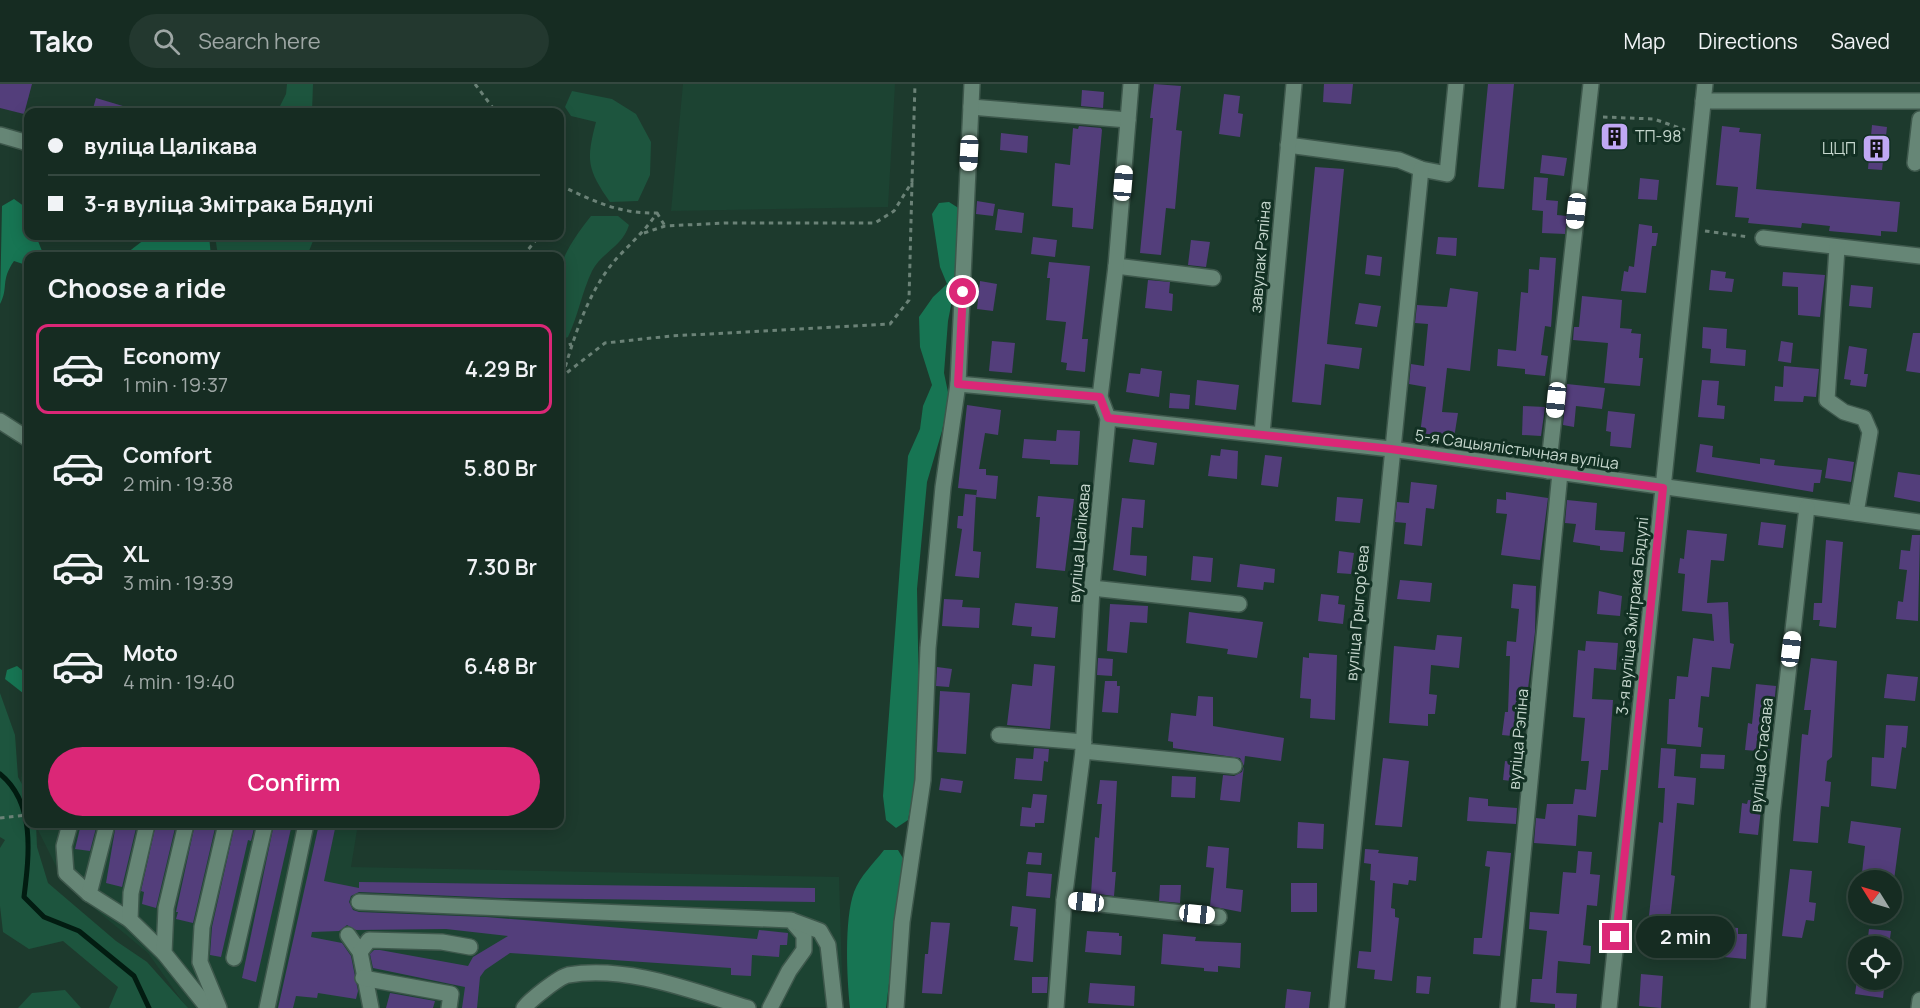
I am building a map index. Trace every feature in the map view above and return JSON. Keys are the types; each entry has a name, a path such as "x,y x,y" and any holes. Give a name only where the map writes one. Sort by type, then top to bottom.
{"street":[{"path":"896,1008 902,922 923,780 928,648 943,487 958,384 972,84"},
{"name":"вуліца Цалікава","path":"1056,1008 1064,900 1083,747 1092,588 1108,418 1100,397 1116,266 1131,84"},
{"name":"завулак Рэпіна","path":"1262,434 1294,84"},
{"path":"1288,145 1399,160 1421,169 1447,174 1456,84"},
{"name":"вуліца Рэпіна","path":"1508,1008 1586,116 1592,84"},
{"name":"3-я вуліца Змітрака Бядулі","path":"1609,1008 1705,84"},
{"path":"1703,101 1920,101"},
{"path":"971,107 1128,120"},
{"path":"1915,163 1920,119"},
{"path":"0,135 24,142"},
{"name":"вуліца Грыгорʼева","path":"1337,1008 1413,221 1421,169"},
{"path":"1763,238 1920,256"},
{"path":"1837,248 1827,400 1844,412 1864,418 1870,432 1856,513"},
{"path":"1116,266 1213,278"},
{"path":"958,384 1100,397"},
{"name":"5-я Сацыялістычная вуліца","path":"1108,418 1391,449 1920,522"},
{"path":"0,421 24,436"},
{"name":"вуліца Стасава","path":"1758,1008 1772,815 1807,507"},
{"path":"1092,588 1239,604"},
{"path":"999,735 1234,766"},
{"path":"69,828 64,846 66,873 89,894 130,920 164,952 208,1008"},
{"path":"89,894 106,828"},
{"path":"130,920 131,893 146,828"},
{"path":"164,952 166,908 185,828"},
{"path":"219,1008 200,962 202,927 225,828"},
{"path":"234,958 264,828"},
{"path":"267,1008 305,828"},
{"path":"1064,900 1219,917"},
{"path":"359,902 791,920 819,931 828,945 835,1008"},
{"path":"770,1008 789,971 804,950 804,935 791,920"},
{"path":"348,935 360,952 363,978 371,1008"},
{"path":"360,952 369,940 442,942 470,947"},
{"path":"524,1008 565,975 606,973 665,983 748,1008"},
{"path":"363,978 451,994 449,1008"},
{"path":"1919,1008 1920,1001"}],"path":[{"path":"475,84 493,108"},
{"path":"564,373 605,343 671,336 890,324 909,300 915,84"},
{"path":"1586,116 1654,119 1700,138"},
{"path":"644,233 665,226 725,223 875,223 894,211 912,182"},
{"path":"564,187 603,206 619,207 640,213 657,213"},
{"path":"657,213 665,226"},
{"path":"564,373 572,344 589,301 616,259 644,233 657,213"},
{"path":"1691,230 1763,238"},
{"path":"526,252 536,240"},
{"path":"564,346 572,344"},
{"path":"0,818 24,815"}],"shaded area":[{"path":"287,84 313,84 312,108 279,108 286,94"},
{"path":"683,84 895,84 888,207 671,211"},
{"path":"572,91 612,99 636,114 651,142 650,175 638,201 610,202 602,191 593,172 590,155 596,122 571,116 565,107"},
{"path":"591,216 618,216 629,225 622,239 592,271 575,321 568,337 564,338 564,258"},
{"path":"216,240 313,240 309,252 217,252"},
{"path":"0,693 15,735 18,777 24,788 24,828 36,828 37,847 48,883 116,941 147,962 188,1008 109,1008 118,987 63,941 29,949 3,932 0,906 0,848 5,840 0,837"},
{"path":"24,752 24,800 20,790"},
{"path":"37,828 357,828 351,867 839,877 843,1007 187,1008 148,953 65,884"},
{"path":"65,990 81,1008 18,1008 32,993"}],"green space":[{"path":"14,199 24,206 24,240 38,240 42,252 24,252 24,266 14,261 7,274 0,304 2,206"},
{"path":"949,202 960,209 955,285 948,321 944,373 949,397 927,482 917,589 920,758 908,820 896,828 886,820 883,796 908,456 920,429 923,406 932,385 920,347 919,317 933,297 947,284 940,267 932,214 939,203"},
{"path":"144,240 209,240 211,252 128,252"},
{"path":"17,666 24,672 24,694 5,679 7,670"},
{"path":"884,850 898,850 904,860 886,1008 850,1008 847,949 851,904 860,881"}],"building":[{"path":"0,84 32,84 24,114 0,108"},
{"path":"1154,84 1181,86 1176,130 1182,131 1175,209 1166,208 1161,255 1140,253 1153,118 1150,118"},
{"path":"1324,84 1353,84 1351,104 1323,102"},
{"path":"1488,84 1514,84 1504,189 1478,187"},
{"path":"1082,90 1104,92 1103,108 1081,106"},
{"path":"1224,94 1240,96 1238,113 1243,114 1240,137 1219,134"},
{"path":"96,98 130,108 93,108"},
{"name":"ЦЦП","path":"1872,125 1887,127 1882,170 1868,169"},
{"path":"1079,126 1102,130 1093,229 1072,227 1073,208 1052,206 1055,163 1070,165 1073,128 1078,129"},
{"path":"1722,126 1740,128 1739,132 1761,134 1756,189 1900,202 1897,232 1881,231 1881,236 1829,231 1830,226 1802,223 1801,228 1748,223 1749,218 1735,217 1738,187 1716,185"},
{"name":"ТП-98","path":"1602,127 1627,131 1625,144 1600,140"},
{"path":"1001,133 1028,136 1027,153 1000,150"},
{"path":"1542,155 1567,158 1564,176 1540,173"},
{"path":"1315,167 1344,169 1327,344 1362,348 1359,369 1325,364 1321,405 1292,402"},
{"path":"1534,177 1548,178 1546,200 1558,201 1557,215 1567,216 1565,234 1542,233 1543,211 1532,210"},
{"path":"1640,178 1659,180 1657,200 1638,199"},
{"path":"977,201 995,204 993,216 976,214"},
{"path":"998,209 1024,213 1022,233 995,230"},
{"path":"1639,224 1652,226 1652,233 1658,233 1656,246 1652,246 1646,293 1621,291 1624,271 1628,272 1629,266 1634,267"},
{"path":"1033,237 1057,240 1055,257 1031,254"},
{"path":"1438,237 1457,238 1456,256 1436,254"},
{"path":"1191,240 1210,242 1206,267 1188,265"},
{"path":"1367,255 1382,257 1380,276 1365,274"},
{"path":"1540,257 1556,258 1551,327 1545,326 1541,355 1548,356 1545,376 1525,374 1525,369 1497,366 1498,349 1516,351 1521,292 1528,293 1529,269 1539,270"},
{"path":"1049,262 1090,266 1082,339 1088,339 1085,372 1066,370 1067,363 1061,362 1066,322 1046,320 1050,278 1047,278"},
{"path":"1711,270 1726,272 1725,278 1734,279 1732,292 1709,290"},
{"path":"1783,272 1825,275 1820,317 1798,315 1798,287 1782,286"},
{"path":"1148,280 1170,282 1169,293 1173,294 1172,311 1145,308"},
{"path":"980,281 997,284 993,311 977,309"},
{"path":"1851,285 1873,287 1871,308 1849,306"},
{"path":"1450,288 1478,292 1470,371 1447,368 1442,412 1458,413 1454,438 1420,434 1426,387 1409,384 1411,364 1424,366 1428,324 1415,323 1417,305 1447,307"},
{"path":"1582,296 1622,300 1620,328 1632,329 1631,333 1641,334 1639,358 1643,358 1640,386 1604,383 1608,343 1573,340 1574,327 1579,327"},
{"path":"1359,303 1381,306 1377,327 1355,324"},
{"path":"1703,327 1727,329 1726,348 1746,350 1745,366 1710,363 1711,349 1702,348"},
{"path":"1913,333 1920,333 1920,373 1906,371"},
{"path":"992,341 1015,343 1012,373 989,371"},
{"path":"1781,341 1793,343 1791,363 1778,361"},
{"path":"1849,346 1867,349 1864,374 1868,374 1866,387 1850,385 1851,380 1844,379"},
{"path":"1784,366 1819,369 1816,397 1804,396 1803,402 1774,401 1775,386 1783,387"},
{"path":"1141,368 1162,371 1159,397 1126,392 1129,373 1140,374"},
{"path":"1197,380 1239,385 1236,410 1195,405"},
{"path":"1702,380 1719,381 1717,405 1725,406 1724,419 1698,417"},
{"path":"1567,384 1605,388 1602,409 1576,406 1574,427 1563,425"},
{"path":"1170,393 1190,395 1189,409 1169,408"},
{"path":"967,405 1001,410 998,435 985,433 979,469 986,469 986,475 998,476 996,499 976,497 977,490 958,488"},
{"path":"1523,406 1545,407 1541,436 1522,435"},
{"path":"1608,411 1635,414 1631,448 1610,446 1611,432 1606,431"},
{"path":"1057,430 1080,431 1078,465 1050,464 1050,460 1022,458 1024,439 1056,441"},
{"path":"1133,439 1157,443 1154,465 1129,462"},
{"path":"1700,444 1713,446 1712,457 1760,464 1760,458 1775,460 1774,465 1822,470 1820,483 1814,483 1813,492 1696,472"},
{"path":"1221,449 1238,451 1237,479 1208,476 1211,455 1220,456"},
{"path":"1265,455 1282,457 1278,487 1261,485"},
{"path":"1828,458 1854,462 1851,482 1825,478"},
{"path":"1898,472 1920,475 1920,502 1894,497"},
{"path":"1411,482 1437,485 1434,509 1426,508 1422,546 1404,544 1406,523 1395,522 1397,502 1409,503"},
{"path":"1506,492 1548,498 1540,560 1501,555 1507,514 1496,513 1497,499 1506,500"},
{"path":"965,494 976,495 973,551 981,552 979,578 955,576 962,529 957,528 958,516 963,516"},
{"path":"1038,496 1074,499 1065,571 1036,568 1040,517 1036,517"},
{"path":"1337,497 1363,499 1360,523 1335,521"},
{"path":"1122,498 1145,500 1143,528 1132,527 1130,555 1147,556 1146,576 1113,570"},
{"path":"1567,500 1597,503 1595,530 1625,532 1623,552 1600,550 1600,546 1573,542 1576,524 1565,523"},
{"path":"1761,522 1786,525 1783,548 1758,545"},
{"path":"1687,530 1727,534 1724,561 1711,560 1707,603 1728,602 1730,643 1734,644 1730,669 1712,667 1709,697 1701,696 1698,727 1703,728 1701,747 1667,744 1669,699 1675,699 1677,676 1688,677 1693,638 1714,641 1712,614 1682,611 1685,574 1678,573 1680,558 1684,559"},
{"path":"1912,535 1920,535 1918,621 1896,619 1898,601 1903,602 1907,570 1899,569 1901,550 1910,551"},
{"path":"1826,540 1843,542 1836,628 1819,626 1820,620 1813,620 1814,603 1822,603"},
{"path":"1339,551 1354,553 1351,574 1337,573"},
{"path":"1193,556 1213,558 1211,582 1191,580"},
{"path":"1240,564 1275,569 1274,583 1264,582 1263,590 1237,587"},
{"path":"1400,580 1432,583 1430,602 1397,599"},
{"path":"1513,584 1536,586 1535,632 1522,737 1502,735 1505,712 1508,712 1510,656 1506,656 1507,641 1516,642 1519,609 1511,608"},
{"path":"1599,591 1622,596 1620,616 1597,614"},
{"path":"1321,594 1339,596 1338,604 1345,605 1343,624 1318,621"},
{"path":"944,599 963,600 962,607 980,608 979,628 942,626"},
{"path":"1015,603 1058,607 1055,638 1031,636 1032,627 1012,625"},
{"path":"1110,604 1148,606 1147,623 1130,622 1127,653 1107,651"},
{"path":"1189,612 1263,622 1257,658 1227,654 1228,649 1186,643"},
{"path":"1437,635 1462,637 1459,668 1431,665 1429,694 1437,695 1435,714 1428,714 1428,726 1389,723 1394,646 1435,650"},
{"path":"1586,641 1618,643 1616,670 1594,668 1592,699 1613,700 1608,770 1601,770 1596,817 1578,815 1576,846 1534,843 1536,818 1545,819 1547,804 1573,804 1575,789 1586,790 1589,761 1581,761 1585,718 1573,717 1578,650 1585,651"},
{"path":"1309,653 1337,655 1335,720 1310,718 1311,699 1300,698 1303,657 1309,658"},
{"path":"1098,658 1113,659 1112,676 1097,675"},
{"path":"1811,658 1837,661 1832,757 1827,761 1825,781 1831,782 1829,807 1821,806 1818,843 1793,841 1802,734 1808,735 1811,710 1804,710"},
{"path":"1034,664 1055,666 1050,729 1007,725 1012,684 1032,686"},
{"path":"937,667 952,669 949,687 936,686"},
{"path":"1887,674 1918,677 1915,701 1884,698"},
{"path":"1105,681 1117,681 1117,686 1120,686 1118,713 1102,712"},
{"path":"1756,684 1776,686 1769,752 1745,750 1748,723 1752,724"},
{"path":"940,691 970,693 966,754 937,752"},
{"path":"1198,696 1213,697 1213,726 1284,738 1281,761 1245,756 1244,766 1240,758 1173,748 1173,742 1168,741 1171,713 1196,716"},
{"path":"1886,725 1908,726 1906,748 1902,747 1896,789 1871,786 1872,757 1884,758"},
{"path":"1034,748 1049,749 1048,762 1044,761 1042,781 1014,779 1016,758 1033,759"},
{"path":"1661,748 1676,749 1674,776 1696,778 1694,805 1677,803 1671,875 1675,876 1670,920 1693,926 1691,941 1669,939 1668,946 1646,944 1659,822 1663,823 1665,788 1658,788"},
{"path":"1701,754 1725,755 1724,769 1700,768"},
{"path":"1383,758 1409,761 1402,827 1375,825"},
{"path":"1505,761 1522,763 1520,782 1503,780"},
{"path":"1244,766 1240,802 1220,800 1223,775 1234,776 1242,772"},
{"path":"1172,776 1196,777 1195,798 1171,797"},
{"path":"941,778 963,781 961,793 939,790"},
{"path":"1100,780 1117,781 1112,872 1116,872 1114,896 1091,893 1095,837 1099,838 1102,804 1097,804"},
{"path":"1033,794 1047,795 1044,823 1035,823 1035,827 1020,826 1022,807 1031,808"},
{"path":"1469,797 1488,799 1488,806 1517,808 1516,824 1467,821"},
{"path":"1748,800 1762,801 1758,835 1739,833 1742,803 1747,804"},
{"path":"1851,821 1901,828 1895,870 1862,870 1865,846 1848,843"},
{"path":"1298,822 1324,824 1323,849 1297,848"},
{"path":"80,828 96,828 90,851 75,849"},
{"path":"115,828 136,828 122,887 106,883"},
{"path":"155,828 175,828 156,908 142,904 144,892 141,891"},
{"path":"194,828 215,828 193,923 176,919 178,912 176,912"},
{"path":"234,828 254,828 251,841 248,840 221,957 210,955 212,927"},
{"path":"273,828 291,828 256,982 242,978"},
{"path":"318,828 335,828 324,881 359,888 359,882 815,888 815,902 502,898 359,892 351,896 349,902 353,910 359,912 486,917 757,939 759,930 788,933 787,945 780,945 779,957 752,955 751,976 731,975 731,968 510,953 485,970 480,977 477,1008 462,1008 465,987 373,968 370,954 374,950 380,950 468,966 473,957 508,936 446,929 356,930 347,925 339,931 312,932 311,937 342,943 351,956 358,991 356,999 318,993 317,998 296,996 293,1008 278,1008"},
{"path":"1208,846 1229,848 1226,888 1243,890 1241,912 1210,906 1214,868 1206,867"},
{"path":"1365,849 1379,850 1378,853 1418,857 1416,881 1409,880 1408,885 1393,883 1391,908 1395,909 1395,917 1399,918 1392,981 1374,979 1375,970 1357,968 1359,951 1371,952 1375,881 1370,880 1371,864 1364,863"},
{"path":"1487,851 1511,853 1500,956 1473,954 1474,938 1482,938 1490,867 1485,866"},
{"path":"1578,851 1592,852 1590,874 1600,875 1597,906 1587,905 1583,945 1591,946 1590,964 1558,961 1556,993 1577,994 1576,1008 1555,1008 1555,1004 1530,1002 1532,979 1542,979 1547,931 1529,929 1530,912 1559,914 1563,872 1576,873"},
{"path":"1028,852 1042,853 1041,865 1026,864"},
{"path":"1790,869 1812,871 1809,902 1816,903 1814,921 1806,920 1802,938 1782,936"},
{"path":"1028,872 1052,874 1050,898 1026,896"},
{"path":"1291,883 1317,883 1317,912 1291,912"},
{"path":"1160,885 1181,885 1180,903 1159,901"},
{"path":"1012,906 1036,909 1033,962 1014,960 1018,927 1010,926"},
{"path":"931,922 950,923 942,994 922,993 925,954 928,954"},
{"path":"1726,927 1738,928 1738,934 1747,934 1746,959 1724,957"},
{"path":"1869,929 1891,931 1890,936 1868,936"},
{"path":"1087,931 1119,933 1119,936 1122,936 1121,955 1085,952"},
{"path":"1163,934 1196,937 1195,941 1241,943 1240,968 1218,966 1218,972 1204,971 1204,968 1161,964"},
{"path":"1641,974 1663,976 1661,1008 1639,1006"},
{"path":"1417,976 1431,977 1429,994 1416,993"},
{"path":"1032,977 1048,977 1047,993 1032,993"},
{"path":"1090,983 1135,986 1134,1006 1088,1003"},
{"path":"1287,989 1311,992 1309,1008 1285,1008"},
{"path":"1856,990 1884,990 1883,998 1855,994"},
{"path":"390,993 435,1001 433,1008 386,1008"}],"waterway":[{"path":"0,774 12,786 24,812"},
{"path":"27,828 28,848 24,897 44,917 79,931 134,976 149,1008"}],"place":[{"name":"ТП-98","path":"1614,136"},
{"name":"ЦЦП","path":"1877,148"}],"route":[{"path":"963,292 958,384 1100,397 1108,418 1391,449 1663,488 1616,937"}]}
